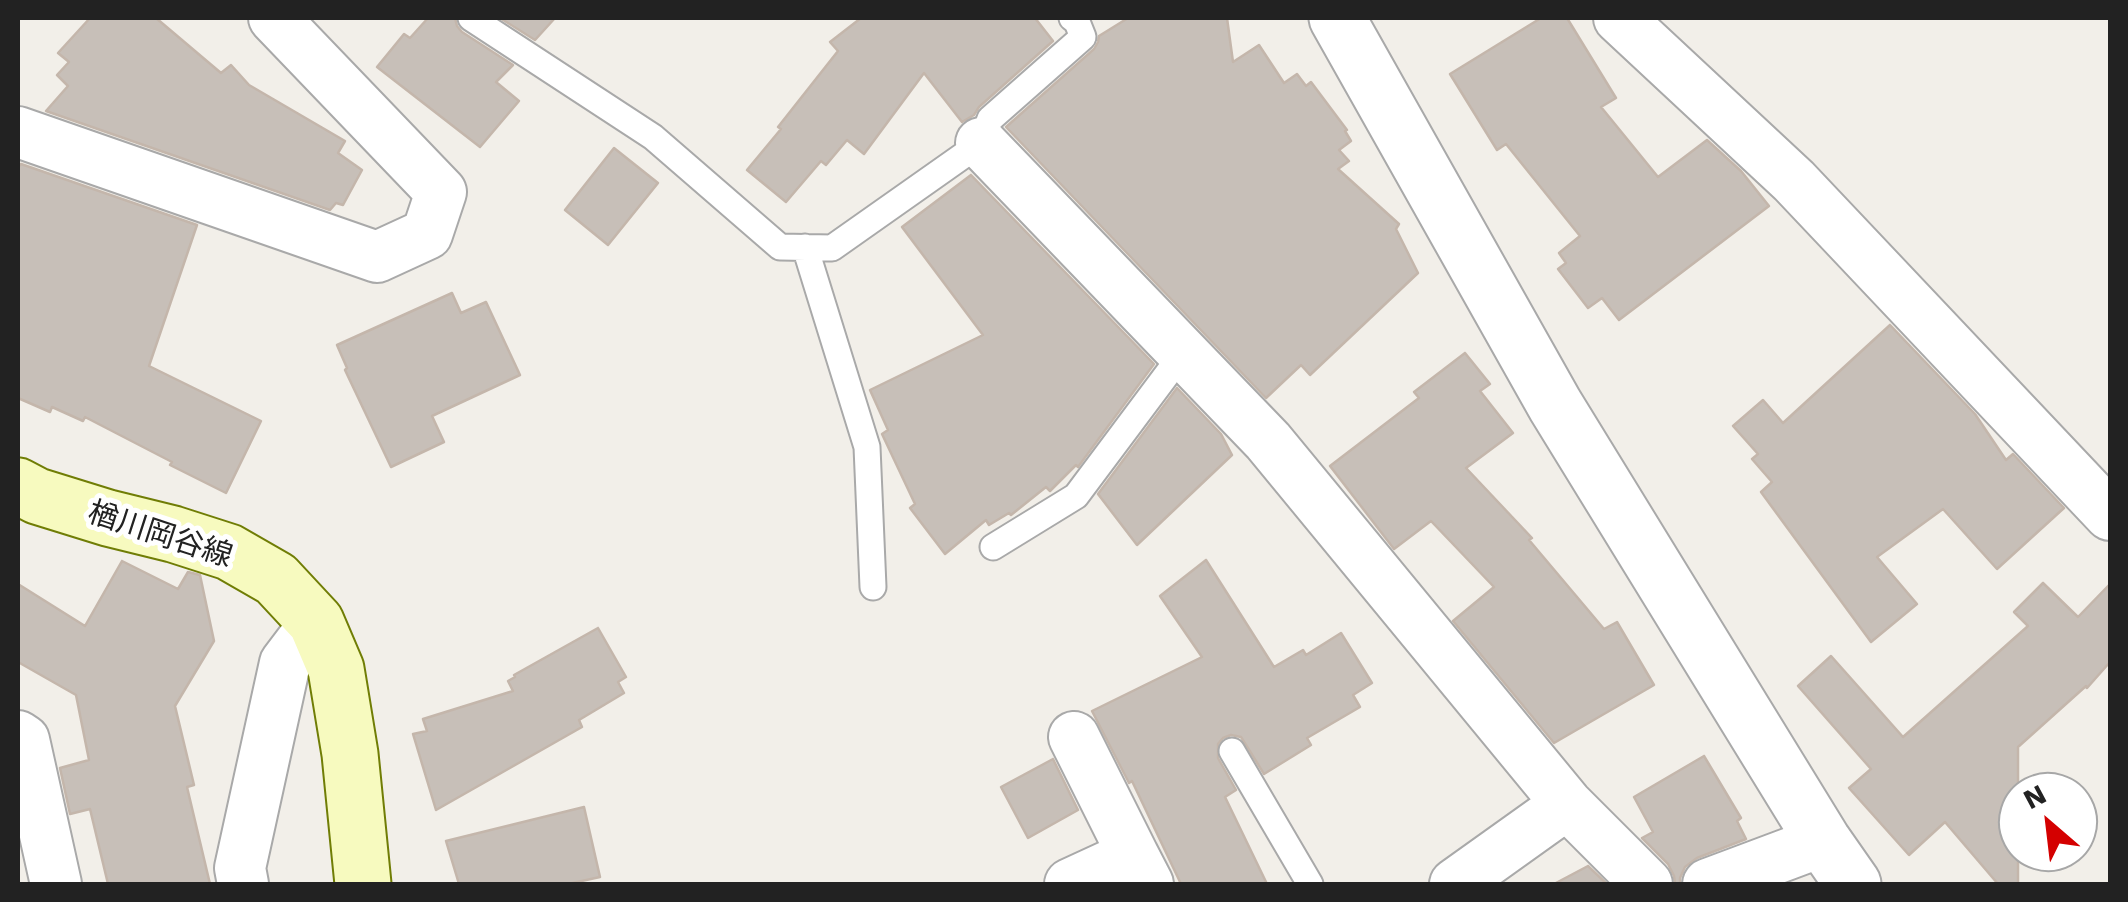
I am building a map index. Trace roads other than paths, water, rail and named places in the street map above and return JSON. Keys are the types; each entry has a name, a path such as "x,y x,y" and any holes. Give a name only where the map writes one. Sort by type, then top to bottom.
{"main road":[{"name":"楢川岡谷線","path":"18,486 90,513 228,552 276,579 316,622 336,669 350,754 363,884"}],"street":[{"path":"18,132 377,257 427,234 441,192 274,18"},
{"path":"1338,18 1555,405 1838,863 1708,884"},
{"path":"1619,18 1794,181 2110,515"},
{"path":"981,143 1268,441 1567,804 1647,884"},
{"path":"243,884 240,868 285,663 316,622"},
{"path":"18,736 24,740 56,884"},
{"path":"1070,884 1140,870 1074,736"},
{"path":"1455,884 1567,804"}],"lane":[{"path":"472,18 652,137 780,247 805,248 832,248 981,143 990,118 1083,37 1072,18"},
{"path":"805,248 867,448 872,587"},
{"path":"993,546 1076,496 1183,353"},
{"path":"1232,752 1310,884"}]}
